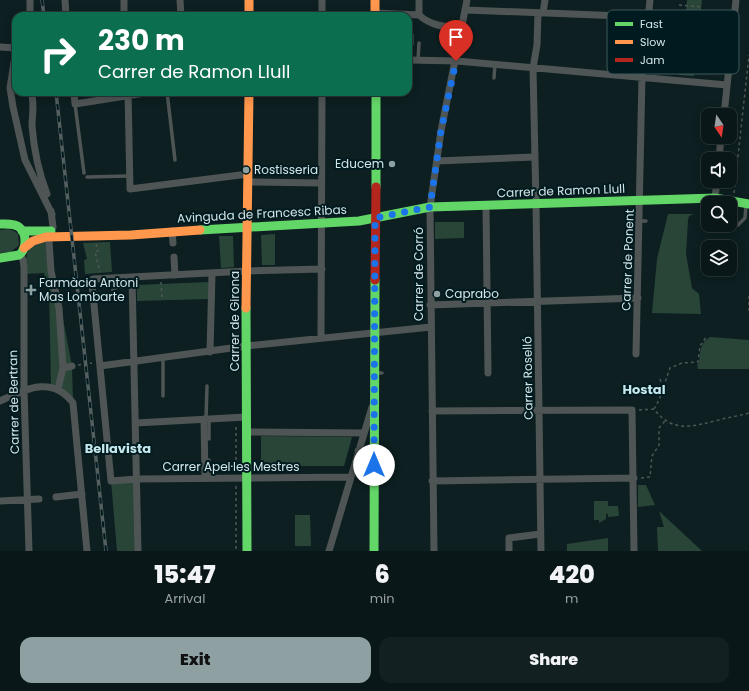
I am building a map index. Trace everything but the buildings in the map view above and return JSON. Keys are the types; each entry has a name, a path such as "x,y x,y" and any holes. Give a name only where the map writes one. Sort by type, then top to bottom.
{"street":[{"path":"30,0 30,12"},
{"path":"65,0 66,12"},
{"path":"124,0 124,12"},
{"path":"180,0 181,12"},
{"path":"249,0 249,12"},
{"path":"322,0 322,12"},
{"path":"375,0 375,12"},
{"path":"419,0 419,15"},
{"name":"Carrer de Corró","path":"434,551 430,207 441,131 467,0"},
{"name":"Carrer Roselló","path":"541,551 533,68 540,13 545,0"},
{"name":"Carrer de Ponent","path":"649,10 650,0"},
{"path":"735,10 736,0"},
{"path":"466,10 607,15"},
{"path":"412,15 419,15 428,23 462,28"},
{"path":"0,47 12,48"},
{"path":"412,60 495,64 727,85"},
{"name":"Carrer de Ponent","path":"638,354 643,221 640,201 642,74"},
{"path":"725,108 728,74"},
{"path":"12,75 10,88 25,160 52,214"},
{"path":"32,96 33,103 32,124 36,159 52,214 53,234 51,270 59,308 62,368 58,389"},
{"path":"74,96 75,104 117,96"},
{"path":"128,96 131,153 129,176 130,191 249,178 321,183"},
{"name":"Carrer de Girona","path":"247,551 246,346 249,96"},
{"path":"321,338 322,96"},
{"path":"374,551 374,401 378,373 374,333 376,96"},
{"path":"437,161 535,157"},
{"name":"Carrer de Ramon Llull","path":"375,218 430,207 701,199"},
{"name":"Carrer de Ramon Llull","path":"737,202 748,203"},
{"path":"486,206 488,373"},
{"name":"Avinguda de Francesc Ribas","path":"22,231 53,234 111,228 151,232 360,221 375,218"},
{"path":"0,224 18,226 22,231 25,241 22,251"},
{"path":"172,231 173,243"},
{"name":"Avinguda de Francesc Ribas","path":"0,258 10,258 37,239 53,234"},
{"name":"Carrer de Bertran","path":"22,251 24,260 24,390 29,551"},
{"path":"174,257 175,275"},
{"path":"322,269 278,268 212,274 95,279 92,284 98,364 163,358 246,346 431,327"},
{"path":"210,352 212,274"},
{"path":"132,277 138,479 138,551"},
{"path":"430,305 640,298"},
{"name":"Carrer Apel·les Mestres","path":"98,364 111,481 138,479 351,477"},
{"path":"62,368 72,366"},
{"path":"0,401 24,390 39,387 58,389 68,396 73,403 87,551"},
{"path":"329,551 374,401"},
{"path":"432,412 632,410 634,551"},
{"path":"136,423 246,417"},
{"path":"206,419 207,478"},
{"path":"246,432 364,433"},
{"path":"358,451 374,452"},
{"path":"432,481 634,478"},
{"path":"56,497 82,494"},
{"path":"0,501 39,498"},
{"path":"509,551 508,538 540,534"}],"lane":[{"path":"418,60 419,42"},
{"path":"494,78 495,64"},
{"path":"167,96 175,160"},
{"path":"75,104 84,173"},
{"path":"87,177 129,176"},
{"path":"738,225 744,218 748,203"},
{"path":"113,290 115,287 132,286"},
{"path":"163,358 163,396"},
{"path":"207,386 206,419 209,439"},
{"path":"207,478 209,460"}],"path":[{"path":"679,5 702,7"},
{"path":"734,196 749,55"},
{"path":"96,243 98,251 95,252 101,278"},
{"path":"161,276 162,297"},
{"path":"749,296 749,313"},
{"path":"654,410 668,372 673,366 682,363 698,362 700,346 707,336"},
{"path":"72,366 98,364"},
{"path":"660,378 663,388"},
{"path":"632,410 654,410 665,422 681,426 694,426 749,413"},
{"path":"634,478 650,477 652,456 659,445 659,428 665,422"}],"green space":[{"path":"687,0 702,0 701,10 686,10"},
{"path":"412,34 414,34 414,45 412,45"},
{"path":"679,74 694,74 694,76"},
{"path":"668,214 694,214 689,216 688,220 686,254 692,288 699,294 701,314 652,313 657,259"},
{"path":"435,222 464,222 464,238 435,239"},
{"path":"8,229 18,234 19,245 11,252 0,253 0,230"},
{"path":"275,234 275,265 262,265 261,235"},
{"path":"219,236 233,236 234,267 221,268"},
{"path":"51,239 51,256 72,366 73,403 51,387 49,287 47,287 44,273 25,274 26,258 29,250 36,244"},
{"path":"110,242 112,272 85,274 84,260 87,259 83,243"},
{"path":"209,282 208,299 137,301 137,285"},
{"path":"710,337 749,340 749,369 698,369 697,364 699,363 702,345"},
{"path":"261,436 352,437 344,466 261,466"},
{"path":"137,479 138,551 117,551 111,481"},
{"path":"638,485 646,485 655,505 638,507"},
{"path":"594,501 608,501 608,506 618,506 619,516 608,517 608,514 606,514 606,519 599,523 599,520 594,520"},
{"path":"659,511 702,551 658,551 657,527 664,527"},
{"path":"295,515 310,515 311,546 295,546"},
{"path":"608,538 608,551 567,551 567,544"}],"railway":[{"path":"42,0 44,12"},
{"path":"56,96 106,551"}],"traffic: fast":[{"path":"376,96 376,187"},
{"path":"200,230 359,221 430,207 715,198 749,204"},
{"path":"0,224 12,224 19,227 24,233 25,237 24,249 19,255 0,258"},
{"path":"22,231 51,231"},
{"path":"374,551 375,280"},
{"path":"246,308 247,551"}],"traffic: slow":[{"path":"249,0 249,12"},
{"path":"375,0 375,12"},
{"path":"246,308 249,96"},
{"path":"24,248 33,241 46,237 131,235 200,230"}],"traffic: jam":[{"path":"375,280 376,187"}],"place":[{"name":"Educem","path":"392,164"},
{"name":"Rostisseria","path":"246,170"},
{"name":"Farmàcia Antoni Mas Lombarte","path":"31,290"},
{"name":"Caprabo","path":"437,294"}],"district":[{"name":"Hostal","path":"644,389"},
{"name":"Bellavista","path":"118,448"}],"route":[{"path":"374,465 375,218 430,207 441,131 456,61"}]}
